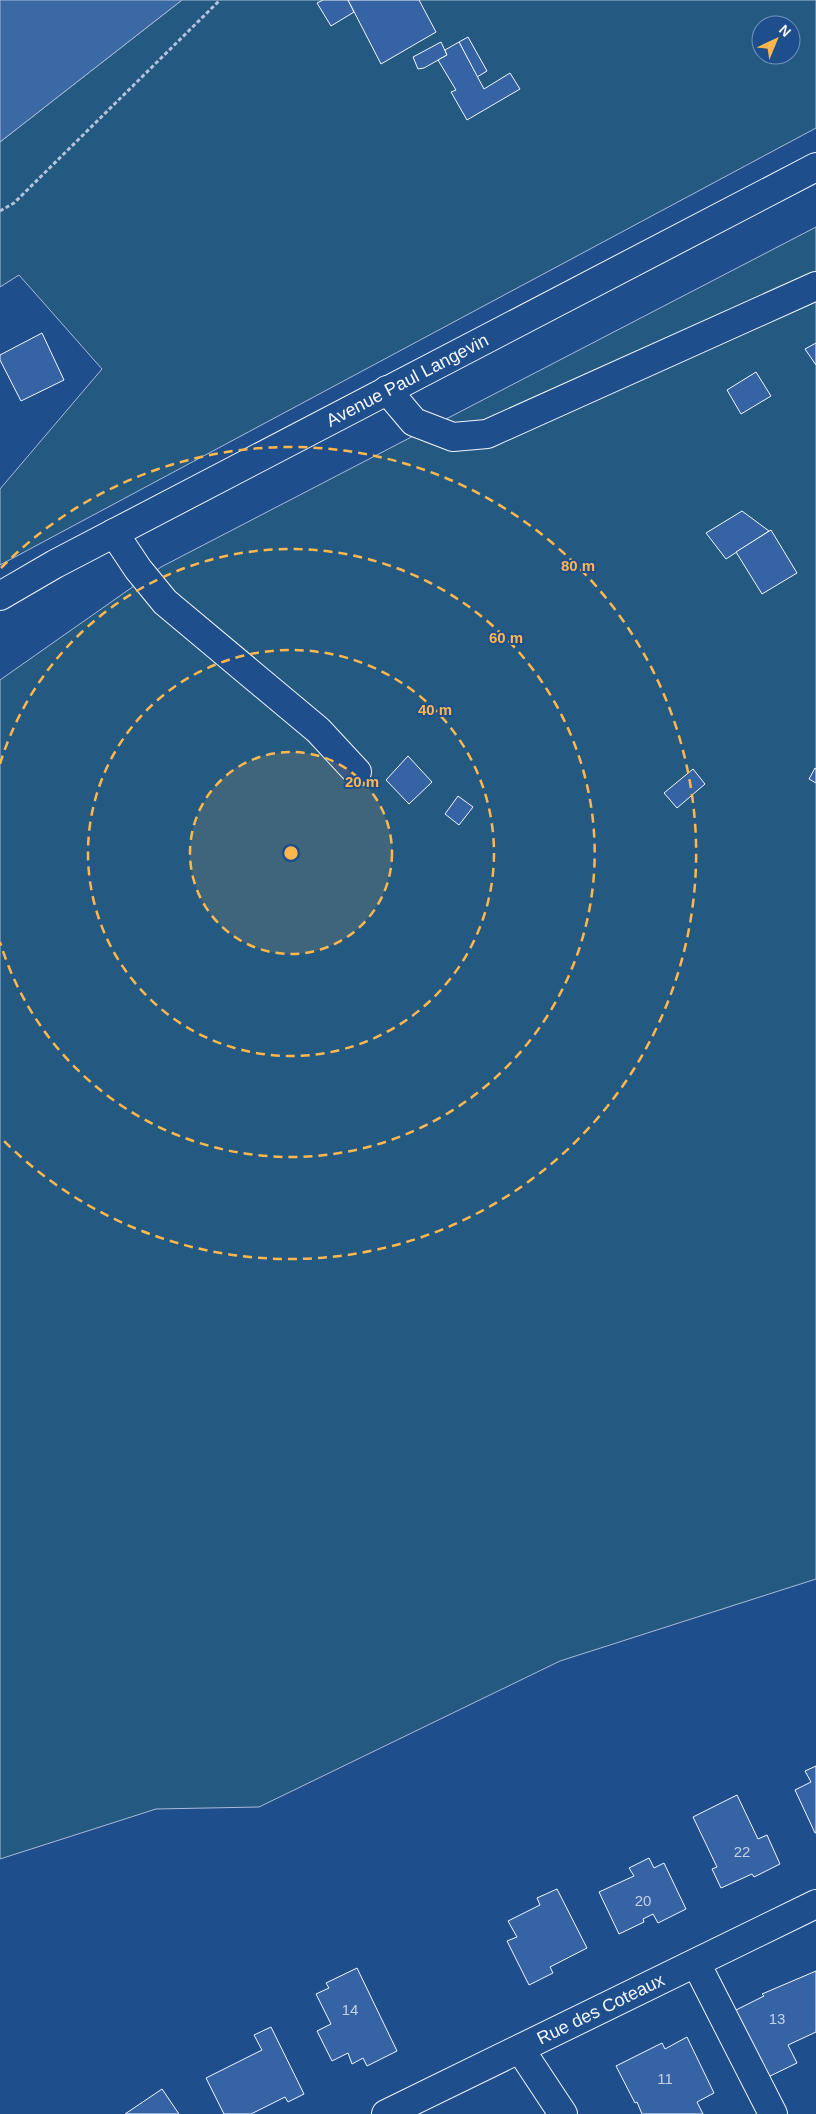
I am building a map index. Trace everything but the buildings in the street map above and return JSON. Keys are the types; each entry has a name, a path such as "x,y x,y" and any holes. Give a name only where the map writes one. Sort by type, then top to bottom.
{"main road":[{"name":"Avenue Paul Langevin","path":"0,596 55,564 816,167"},
{"path":"387,390 414,422 453,436 487,434 816,286"},
{"path":"114,533 138,569 165,602 318,730 357,772"},
{"name":"Rue des Coteaux","path":"386,2114 816,1904"},
{"path":"696,1962 773,2114"},
{"path":"520,2049 563,2114"}],"path":[{"path":"0,211 14,203 220,0"}],"shaded area":[{"path":"0,0 182,0 0,142"},
{"path":"182,0 816,0 816,128 0,565 0,489 102,369 19,275 0,287 0,142"},
{"path":"816,227 816,1579 560,1661 259,1807 156,1809 0,1859 0,680 161,567"}]}
